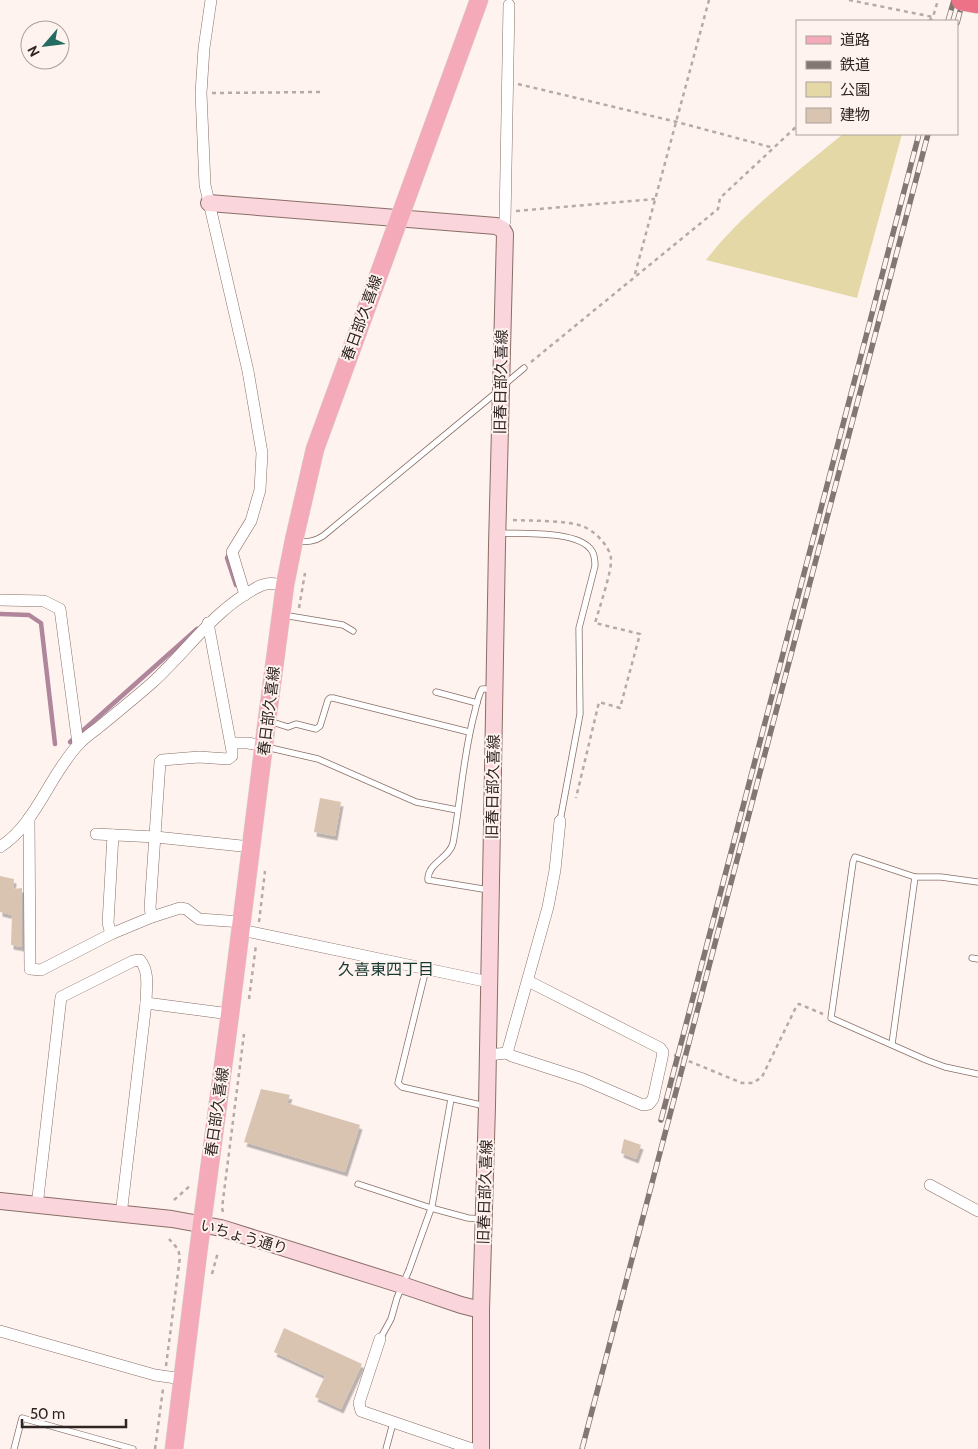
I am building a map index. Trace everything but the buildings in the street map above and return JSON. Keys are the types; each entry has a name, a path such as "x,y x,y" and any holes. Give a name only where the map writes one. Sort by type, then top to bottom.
{"highway":[{"path":"962,0 978,3"}],"main road":[{"name":"春日部久喜線","path":"174,1449 201,1224 267,720 285,585 294,540 315,449 480,0"}],"street":[{"path":"211,0 204,48 201,93 205,185 248,372 262,453 260,490 252,521 232,552 245,595"},
{"path":"208,202 496,226 503,221 509,2"},
{"name":"旧春日部久喜線","path":"481,1449 481,1310 487,1106 503,221"},
{"path":"0,847 29,818 60,767 78,744 152,682 217,614 255,588 270,583 285,585"},
{"path":"0,600 44,601 60,609 78,744"},
{"path":"152,917 150,908 160,762 162,760 199,757 228,759 232,756 208,624"},
{"path":"231,743 248,743 264,746"},
{"path":"29,818 30,969 41,970 111,934 180,908 186,909 199,919 241,926 489,982"},
{"path":"507,1053 548,907 555,870 560,821"},
{"path":"96,834 156,837 251,847"},
{"path":"111,934 108,923 113,835"},
{"path":"38,1206 61,997 133,961 140,960 147,974 146,1003 121,1215"},
{"path":"488,1054 507,1053 583,1080 643,1105 649,1104 653,1099 663,1052 655,1045 528,981"},
{"path":"146,1003 230,1014"},
{"path":"930,1185 978,1211"},
{"name":"いちょう通り","path":"0,1201 172,1219 221,1228 481,1310"},
{"path":"0,1331 155,1375 182,1379"},
{"path":"380,1339 359,1403 361,1411 472,1449"}],"lane":[{"path":"294,540 308,542 317,540 524,368"},
{"path":"497,533 574,538 587,545 595,558 595,566 579,628 580,714 560,821"},
{"path":"281,615 343,625 353,631"},
{"path":"491,890 428,880 428,875 430,869 452,846 469,732 479,694 482,689 494,689"},
{"path":"436,692 477,703"},
{"path":"267,720 288,727 296,724 316,729 320,726 328,700 333,698 469,732"},
{"path":"264,746 318,759 416,802 458,810"},
{"path":"978,882 941,877 915,877 855,857 832,1018 935,1064 978,1074"},
{"path":"892,1044 915,877"},
{"path":"426,969 398,1083 402,1087 487,1106"},
{"path":"380,1339 391,1319 431,1208 451,1099"},
{"path":"358,1184 431,1208 468,1218 484,1220"},
{"path":"14,1449 22,1418 133,1449"},
{"path":"386,1449 393,1423"}],"path":[{"path":"635,275 709,0"},
{"path":"849,0 933,17"},
{"path":"930,20 933,17 938,0"},
{"path":"508,82 677,122 774,148"},
{"path":"201,93 321,92"},
{"path":"524,368 635,275 718,209 720,198 796,127"},
{"path":"503,221 515,211 656,198"},
{"path":"509,520 558,522 582,526 596,535 606,546 611,560 595,623 640,634 620,708 599,702 574,805"},
{"path":"249,1001 257,938"},
{"path":"663,1052 678,1056 748,1085 762,1078 799,1004 832,1018"},
{"path":"223,1212 245,1030"},
{"path":"165,1370 180,1257 178,1249 169,1239"},
{"path":"155,1449 164,1384"}],"green space":[{"path":"842,135 902,135 857,298 706,260 753,209"}],"waterway":[{"path":"230,552 227,558 236,585"},
{"path":"0,614 29,615 41,623 55,744"},
{"path":"70,742 197,629"}],"railway":[{"path":"948,20 954,0"},
{"path":"958,20 963,0"},
{"path":"661,1120 919,135"},
{"path":"582,1449 928,135"}],"district":[{"name":"久喜東四丁目","path":"386,969"}]}
